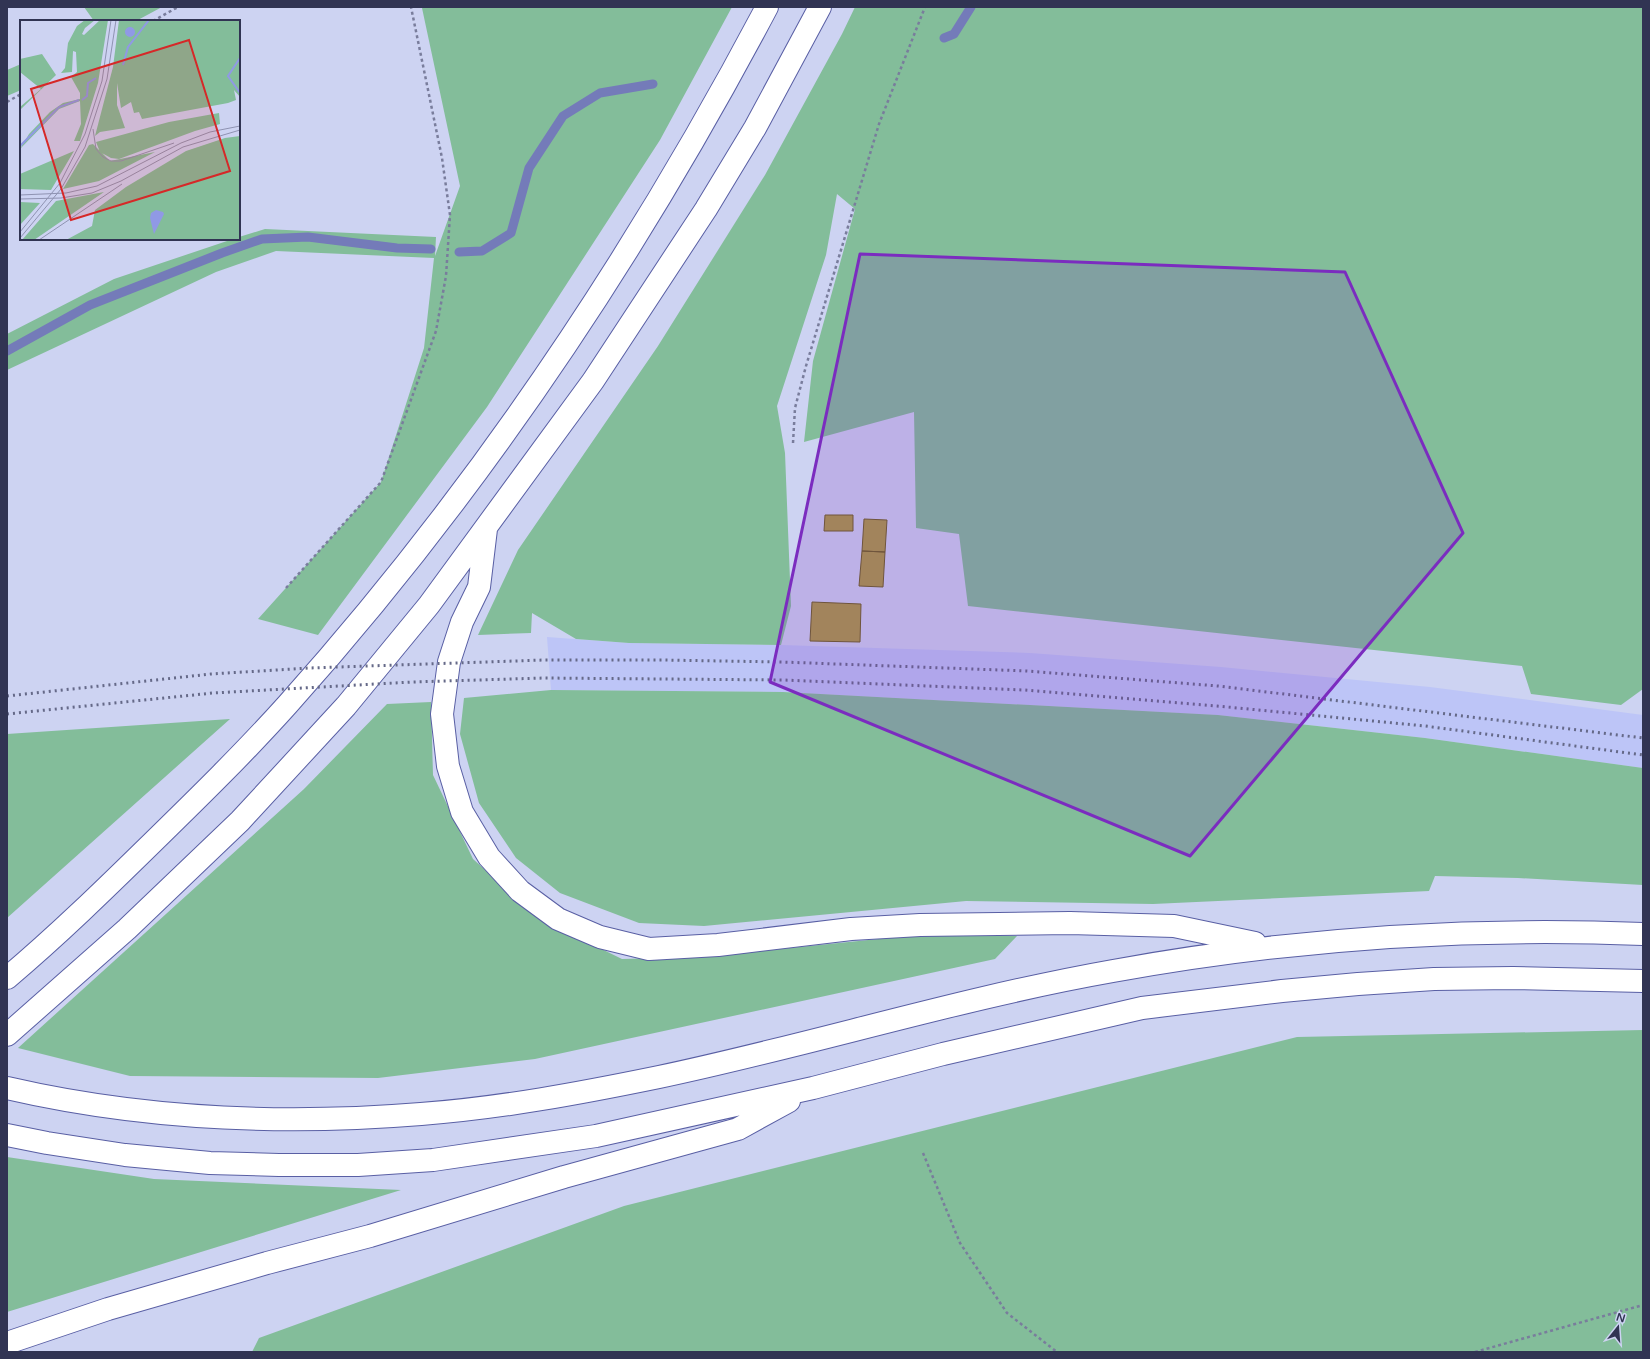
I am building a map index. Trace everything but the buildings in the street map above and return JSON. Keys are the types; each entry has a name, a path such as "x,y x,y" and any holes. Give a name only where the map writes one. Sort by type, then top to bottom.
{"highway":[{"path":"7,978 68,926 241,754 288,704 380,597 442,519 533,393 619,266 701,129 767,7"},
{"path":"7,1035 127,930 240,821 346,706 424,611 593,381 706,209 755,128 820,7"},
{"path":"487,526 479,587 462,622 449,662 442,714 448,766 462,812 489,857 520,891 558,919 600,937 649,949 718,946 859,929 920,926 1070,923 1174,926 1271,947"},
{"path":"7,1088 109,1106 185,1114 263,1118 343,1118 422,1114 499,1106 659,1077 810,1042 958,1004 1110,971 1271,947 1350,939 1438,934 1583,932 1643,934"},
{"path":"7,1135 47,1143 125,1155 184,1161 279,1165 358,1165 433,1160 596,1136 813,1088 943,1054 1142,1008 1282,991 1427,980 1513,978 1643,981"},
{"path":"7,1343 108,1309 267,1263 370,1236 631,1158 738,1129 813,1088"}],"path":[{"path":"155,20 178,7"},
{"path":"286,588 381,482 436,331 446,276 450,215 442,158 411,7"},
{"path":"793,443 795,408 806,366 879,124 925,7"},
{"path":"7,102 20,95"},
{"path":"923,1153 960,1244 1008,1313 1057,1352"},
{"path":"1475,1352 1643,1305"}],"highlighted area":[{"path":"860,254 1345,272 1463,533 1190,856 770,682"}],"shaded area":[{"path":"547,637 629,643 781,645 1030,653 1221,667 1430,687 1643,715 1643,768 1425,738 1218,715 783,692 551,690"}],"green space":[{"path":"84,7 162,7 138,20 93,20"},
{"path":"732,7 660,140 487,407 318,635 258,619 381,482 424,348 434,258 276,251 216,272 7,370 7,334 114,279 230,240 240,240 240,237 265,229 436,237 435,256 460,186 422,8"},
{"path":"855,7 1643,7 1643,689 1621,705 1531,694 1522,666 968,606 959,534 916,528 914,412 804,442 813,361 855,209 837,194 826,255 777,406 785,453 791,606 781,645 629,643 576,639 532,613 531,633 478,635 518,550 658,346 765,175 842,34"},
{"path":"20,64 20,90 7,96 7,70"},
{"path":"551,690 783,692 1218,715 1425,738 1643,768 1643,885 1518,878 1435,876 1429,891 1153,904 966,901 704,926 639,923 560,893 516,858 479,803 460,734 464,698"},
{"path":"431,702 433,775 473,859 540,919 622,959 700,957 928,934 1017,936 995,959 535,1059 378,1078 130,1076 18,1048 304,789 387,704"},
{"path":"230,719 7,918 7,734"},
{"path":"1643,1030 1643,1352 252,1352 259,1338 624,1206 1297,1037"},
{"path":"7,1157 154,1179 401,1190 7,1312"}],"waterway":[{"path":"944,38 954,34 971,7"},
{"path":"459,252 482,251 511,233 529,168 563,116 600,93 653,84"},
{"path":"7,351 90,305 222,253 262,239 308,237 397,248 431,249"}],"railway":[{"path":"7,696 211,674 309,668 544,660 782,662 1027,671 1218,686 1643,738"},
{"path":"7,714 213,693 412,682 544,678 783,680 1024,690 1217,706 1425,726 1643,755"}]}
